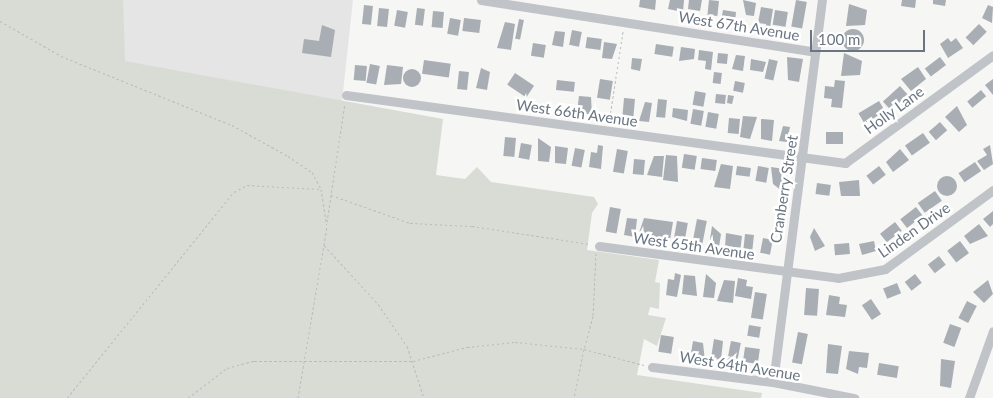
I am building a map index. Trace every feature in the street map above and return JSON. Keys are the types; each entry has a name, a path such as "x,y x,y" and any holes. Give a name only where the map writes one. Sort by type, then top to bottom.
{"street":[{"name":"West 67th Avenue","path":"481,0 815,52"},
{"name":"Cranberry Street","path":"773,382 785,272 805,158 822,0"},
{"name":"Holly Lane","path":"805,158 845,163 993,55"},
{"name":"West 66th Avenue","path":"346,95 805,158"},
{"name":"Linden Drive","path":"785,272 838,278 885,269 993,190"},
{"name":"West 65th Avenue","path":"599,246 785,272"},
{"path":"969,398 993,331"},
{"name":"West 64th Avenue","path":"652,366 773,382 820,396 854,398"}],"path":[{"path":"0,21 61,56 232,125 312,172 321,189 327,225"},
{"path":"608,132 624,21"},
{"path":"298,398 307,358 346,95"},
{"path":"68,398 234,192 248,185 321,189"},
{"path":"331,195 410,223 472,226 599,246 592,279 593,316 574,398"},
{"path":"324,245 378,304 413,361 424,398"},
{"path":"188,398 227,368 307,358 413,361 467,347 515,342 584,349 652,366"}],"shaded area":[{"path":"0,0 123,0 125,61 443,119 436,175 465,179 477,167 491,182 594,197 598,204 592,213 587,250 659,260 655,282 660,283 659,309 650,307 648,315 666,318 657,346 644,339 637,375 762,393 761,398 0,398"},
{"path":"123,0 353,0 342,101 117,60"}],"building":[{"path":"640,0 656,0 655,10 639,7"},
{"path":"670,0 684,0 683,12 668,9"},
{"path":"689,0 702,0 700,11 688,9"},
{"path":"709,0 719,1 717,16 707,15"},
{"path":"743,0 756,3 754,16 746,15"},
{"path":"796,0 807,2 802,28 791,27"},
{"path":"902,0 916,0 915,8 901,6"},
{"path":"933,0 946,0 945,6 933,4"},
{"path":"849,4 867,10 865,25 846,26"},
{"path":"364,5 373,6 371,25 362,24"},
{"path":"988,5 993,7 992,23 982,18"},
{"path":"761,7 773,9 769,34 765,33 766,24 758,23"},
{"path":"379,8 389,9 387,27 377,26"},
{"path":"417,8 425,9 423,26 415,25"},
{"path":"397,10 408,12 405,28 394,26"},
{"path":"723,10 736,12 735,22 721,21"},
{"path":"775,10 788,12 785,27 773,25"},
{"path":"433,11 444,12 443,28 432,27"},
{"path":"450,18 461,20 458,36 447,34"},
{"path":"464,18 481,20 479,33 462,31"},
{"path":"519,19 524,20 520,40 515,39"},
{"path":"505,22 515,24 511,50 497,48"},
{"path":"979,24 987,32 973,45 966,37"},
{"path":"322,25 335,30 331,57 302,53 304,39 319,41"},
{"path":"853,29 861,32 864,40 861,48 853,51 845,48 842,40 845,32"},
{"path":"572,30 582,32 579,47 569,45"},
{"path":"555,31 565,32 563,47 552,45"},
{"path":"587,37 602,39 600,50 585,48"},
{"path":"948,38 951,42 956,38 963,48 948,58 940,44"},
{"path":"604,42 617,44 612,59 602,58"},
{"path":"533,43 546,45 544,58 531,56"},
{"path":"656,44 674,47 672,57 654,54"},
{"path":"681,47 695,49 694,59 679,61"},
{"path":"699,50 713,52 711,70 705,69 706,61 698,60"},
{"path":"718,53 728,54 727,64 717,63"},
{"path":"844,53 862,61 860,75 841,76"},
{"path":"736,55 745,56 743,71 732,69"},
{"path":"787,57 803,59 799,82 788,80"},
{"path":"940,57 946,65 931,76 925,68"},
{"path":"632,58 642,59 640,71 631,69"},
{"path":"751,59 766,62 763,72 750,70"},
{"path":"769,59 778,61 773,81 765,78"},
{"path":"424,60 451,64 449,78 422,74"},
{"path":"370,64 380,66 376,85 366,83"},
{"path":"355,65 367,66 366,81 354,80"},
{"path":"387,65 403,67 401,84 384,85"},
{"path":"918,67 926,79 911,91 901,79"},
{"path":"481,68 490,72 487,90 476,88"},
{"path":"408,69 416,69 421,74 419,85 408,87 403,82 403,74"},
{"path":"459,71 469,72 467,90 457,89"},
{"path":"714,72 722,73 721,84 713,83"},
{"path":"515,73 534,86 526,97 507,85"},
{"path":"600,79 613,81 610,100 597,98"},
{"path":"993,79 993,95 985,85"},
{"path":"557,80 575,82 574,92 556,90"},
{"path":"835,80 845,81 842,108 831,107 832,99 824,98 825,86 834,87"},
{"path":"735,81 745,83 743,93 733,91"},
{"path":"900,86 908,95 891,110 883,101"},
{"path":"981,90 986,96 972,108 967,102"},
{"path":"695,91 706,93 703,107 693,105"},
{"path":"716,94 726,95 725,104 715,103"},
{"path":"728,95 734,96 732,104 727,103"},
{"path":"579,96 591,97 592,115 577,112"},
{"path":"624,98 635,99 633,119 622,118"},
{"path":"658,99 667,100 665,118 656,117"},
{"path":"879,101 885,111 865,124 858,113"},
{"path":"645,102 652,103 649,122 639,121"},
{"path":"957,106 967,125 959,132 945,117"},
{"path":"673,108 688,110 687,121 672,117"},
{"path":"693,109 704,111 701,126 690,124"},
{"path":"708,112 719,114 716,129 705,127"},
{"path":"743,116 757,117 750,139 740,137"},
{"path":"729,118 740,119 739,134 728,133"},
{"path":"761,119 774,120 772,141 761,139"},
{"path":"940,122 947,130 936,140 929,132"},
{"path":"783,126 790,127 787,142 779,141"},
{"path":"826,132 843,132 843,144 826,144"},
{"path":"923,133 930,143 912,155 905,146"},
{"path":"505,137 516,138 514,157 503,156"},
{"path":"538,138 551,147 549,162 538,161"},
{"path":"521,143 532,145 529,160 518,158"},
{"path":"598,145 603,146 601,169 589,167 591,152 597,153"},
{"path":"990,145 993,164 984,170 977,161 987,155 983,149"},
{"path":"555,146 568,148 566,164 555,163"},
{"path":"575,148 585,150 581,168 572,166"},
{"path":"617,149 628,151 624,174 613,172"},
{"path":"900,149 909,160 893,172 886,162"},
{"path":"684,154 697,156 695,170 682,168"},
{"path":"666,155 677,156 678,182 663,180"},
{"path":"654,156 664,156 662,177 647,175"},
{"path":"702,158 717,160 715,171 700,169"},
{"path":"634,159 645,160 644,175 633,174"},
{"path":"975,162 981,171 965,182 958,173"},
{"path":"721,164 733,166 730,189 714,187"},
{"path":"737,166 751,168 750,177 736,175"},
{"path":"758,166 769,168 766,183 755,181"},
{"path":"879,166 886,175 873,185 866,176"},
{"path":"771,167 784,169 782,191 773,184"},
{"path":"947,176 954,179 957,186 954,193 947,196 940,193 937,186 940,179"},
{"path":"859,180 860,196 841,196 839,182"},
{"path":"817,183 831,185 829,196 815,194"},
{"path":"935,191 942,201 925,213 918,203"},
{"path":"610,207 621,209 616,234 606,232"},
{"path":"916,207 923,216 907,228 900,219"},
{"path":"993,211 993,224 990,227 983,219"},
{"path":"627,218 637,219 635,237 624,235"},
{"path":"644,218 673,222 670,240 639,233"},
{"path":"697,219 707,221 702,246 692,245"},
{"path":"677,221 688,223 684,244 673,242"},
{"path":"895,222 902,231 887,242 880,234"},
{"path":"979,224 988,236 970,244 964,236"},
{"path":"712,226 721,234 719,247 709,246"},
{"path":"814,228 825,246 815,251 810,237"},
{"path":"726,233 742,236 740,252 725,247"},
{"path":"745,234 754,235 752,251 743,250"},
{"path":"763,238 773,240 770,255 760,253"},
{"path":"874,241 876,251 862,255 859,244"},
{"path":"960,241 969,253 956,263 947,251"},
{"path":"849,243 850,254 835,255 834,244"},
{"path":"939,256 946,265 935,273 928,265"},
{"path":"675,273 681,275 677,297 666,295 668,279 674,280"},
{"path":"706,274 716,283 714,298 703,297"},
{"path":"915,274 922,283 912,291 905,282"},
{"path":"684,275 695,276 697,296 682,294"},
{"path":"738,278 747,280 746,286 753,287 751,299 735,296"},
{"path":"724,280 735,281 733,303 717,301"},
{"path":"988,280 993,294 984,303 973,292"},
{"path":"897,283 901,293 887,299 883,289"},
{"path":"806,288 819,289 817,316 804,315"},
{"path":"755,292 767,294 763,320 751,318"},
{"path":"829,295 840,297 839,304 847,305 845,317 826,315"},
{"path":"871,299 881,314 872,320 862,305"},
{"path":"967,301 977,306 968,323 958,318"},
{"path":"950,324 961,328 954,347 943,343"},
{"path":"749,325 761,327 759,338 747,336"},
{"path":"798,332 808,334 802,364 792,362"},
{"path":"661,335 674,337 671,354 658,352"},
{"path":"714,339 723,341 721,360 711,358"},
{"path":"693,341 703,343 705,361 696,360 697,354 691,353"},
{"path":"731,341 741,343 737,362 727,360"},
{"path":"828,344 842,346 838,374 826,373"},
{"path":"745,347 760,349 758,364 743,362"},
{"path":"849,351 869,353 867,368 859,367 858,374 846,369"},
{"path":"941,359 955,361 951,388 940,386"},
{"path":"879,363 899,366 897,378 877,375"}]}
